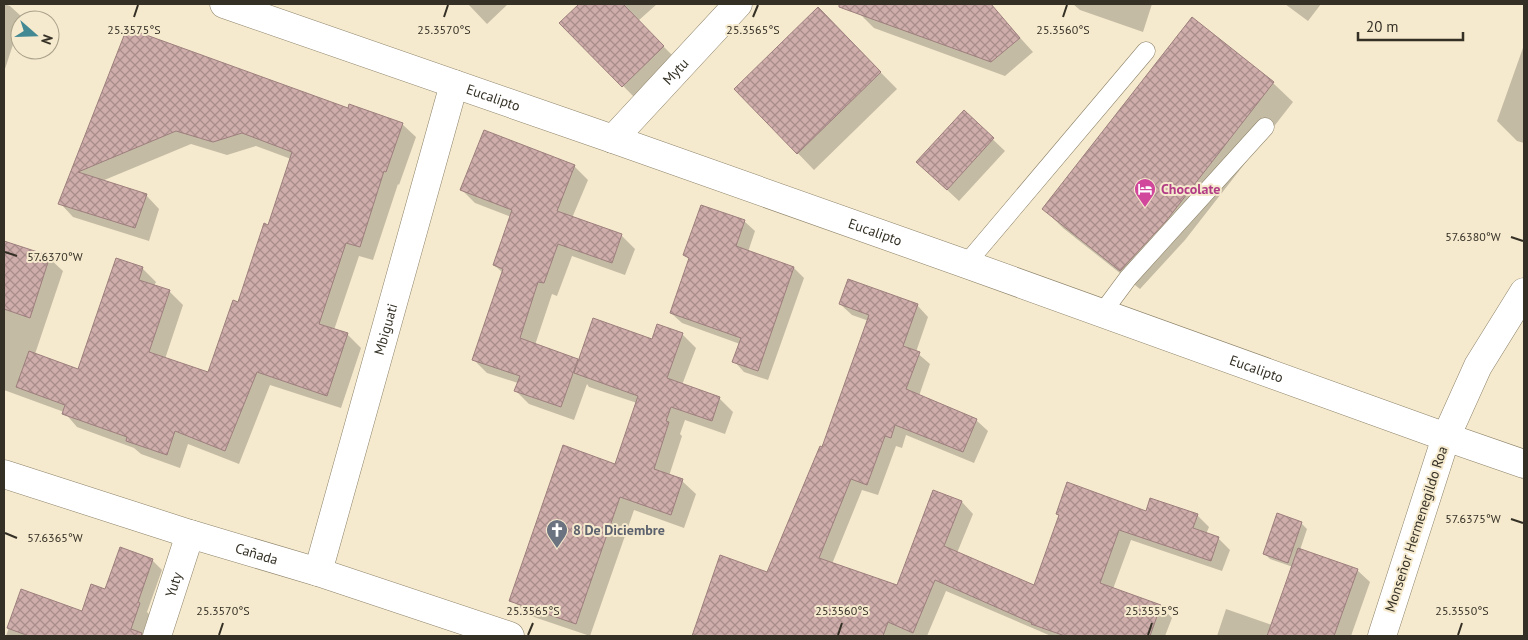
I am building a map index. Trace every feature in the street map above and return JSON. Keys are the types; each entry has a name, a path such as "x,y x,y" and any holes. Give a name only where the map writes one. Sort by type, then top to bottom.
{"street":[{"name":"Eucalipto","path":"224,4 613,139 1524,464"},
{"name":"Mytu","path":"613,139 738,4"},
{"name":"Mbiguati","path":"318,572 454,84"},
{"name":"Monseñor Hermenegildo Roa","path":"1382,636 1446,437 1478,366 1524,292"},
{"name":"Cañada","path":"4,474 190,534 318,572 510,636"},
{"name":"Yuty","path":"157,636 190,534"}],"lane":[{"path":"966,264 1146,51"},
{"path":"1102,313 1128,278 1265,127"}],"building":[{"path":"579,4 623,4 664,46 622,87 559,23"},
{"path":"839,4 991,4 1020,38 991,62 839,7"},
{"path":"818,7 881,72 797,154 734,89"},
{"path":"1192,17 1274,82 1166,221 1120,271 1042,209"},
{"path":"127,28 348,108 349,104 403,123 386,172 384,171 360,247 346,243 319,324 348,333 327,396 257,372 225,451 175,431 167,455 126,441 127,437 62,414 65,405 16,387 29,351 78,369 116,258 143,267 139,280 170,290 149,352 208,372 233,300 238,302 264,223 268,225 292,152 242,133 213,142 176,131 78,172 147,194 135,228 58,204"},
{"path":"964,110 994,138 947,190 916,162"},
{"path":"484,130 575,165 557,211 622,234 612,263 558,244 544,283 538,282 520,338 578,359 561,407 514,391 520,376 472,360 503,269 493,265 512,210 460,190"},
{"path":"701,205 745,220 736,246 794,267 758,371 732,362 741,338 670,313 689,258 683,255"},
{"path":"4,241 50,256 30,318 4,309"},
{"path":"848,279 918,304 903,346 920,352 906,389 977,419 963,452 895,425 891,438 885,436 867,485 851,479 819,558 897,585 933,490 962,501 944,546 1034,585 1059,515 1056,514 1067,482 1146,511 1150,498 1198,514 1193,528 1219,537 1211,561 1119,530 1100,583 1161,605 1150,636 1065,636 1031,624 935,580 913,633 888,622 883,636 692,636 720,555 767,572 820,446 822,447 869,315 839,304"},
{"path":"593,318 652,339 657,324 683,333 667,378 720,397 712,421 671,407 666,421 669,422 654,469 683,479 671,515 620,497 576,624 509,601 563,445 615,464 638,396 574,373"},
{"path":"1277,513 1302,522 1288,563 1263,554"},
{"path":"120,547 153,559 131,629 142,633 141,636 29,636 7,628 21,589 82,611 91,584 105,589"},
{"path":"1298,548 1358,569 1334,636 1267,636"}],"place":[{"name":"Chocolate","path":"1145,208"},
{"name":"8 De Diciembre","path":"557,549"}]}
